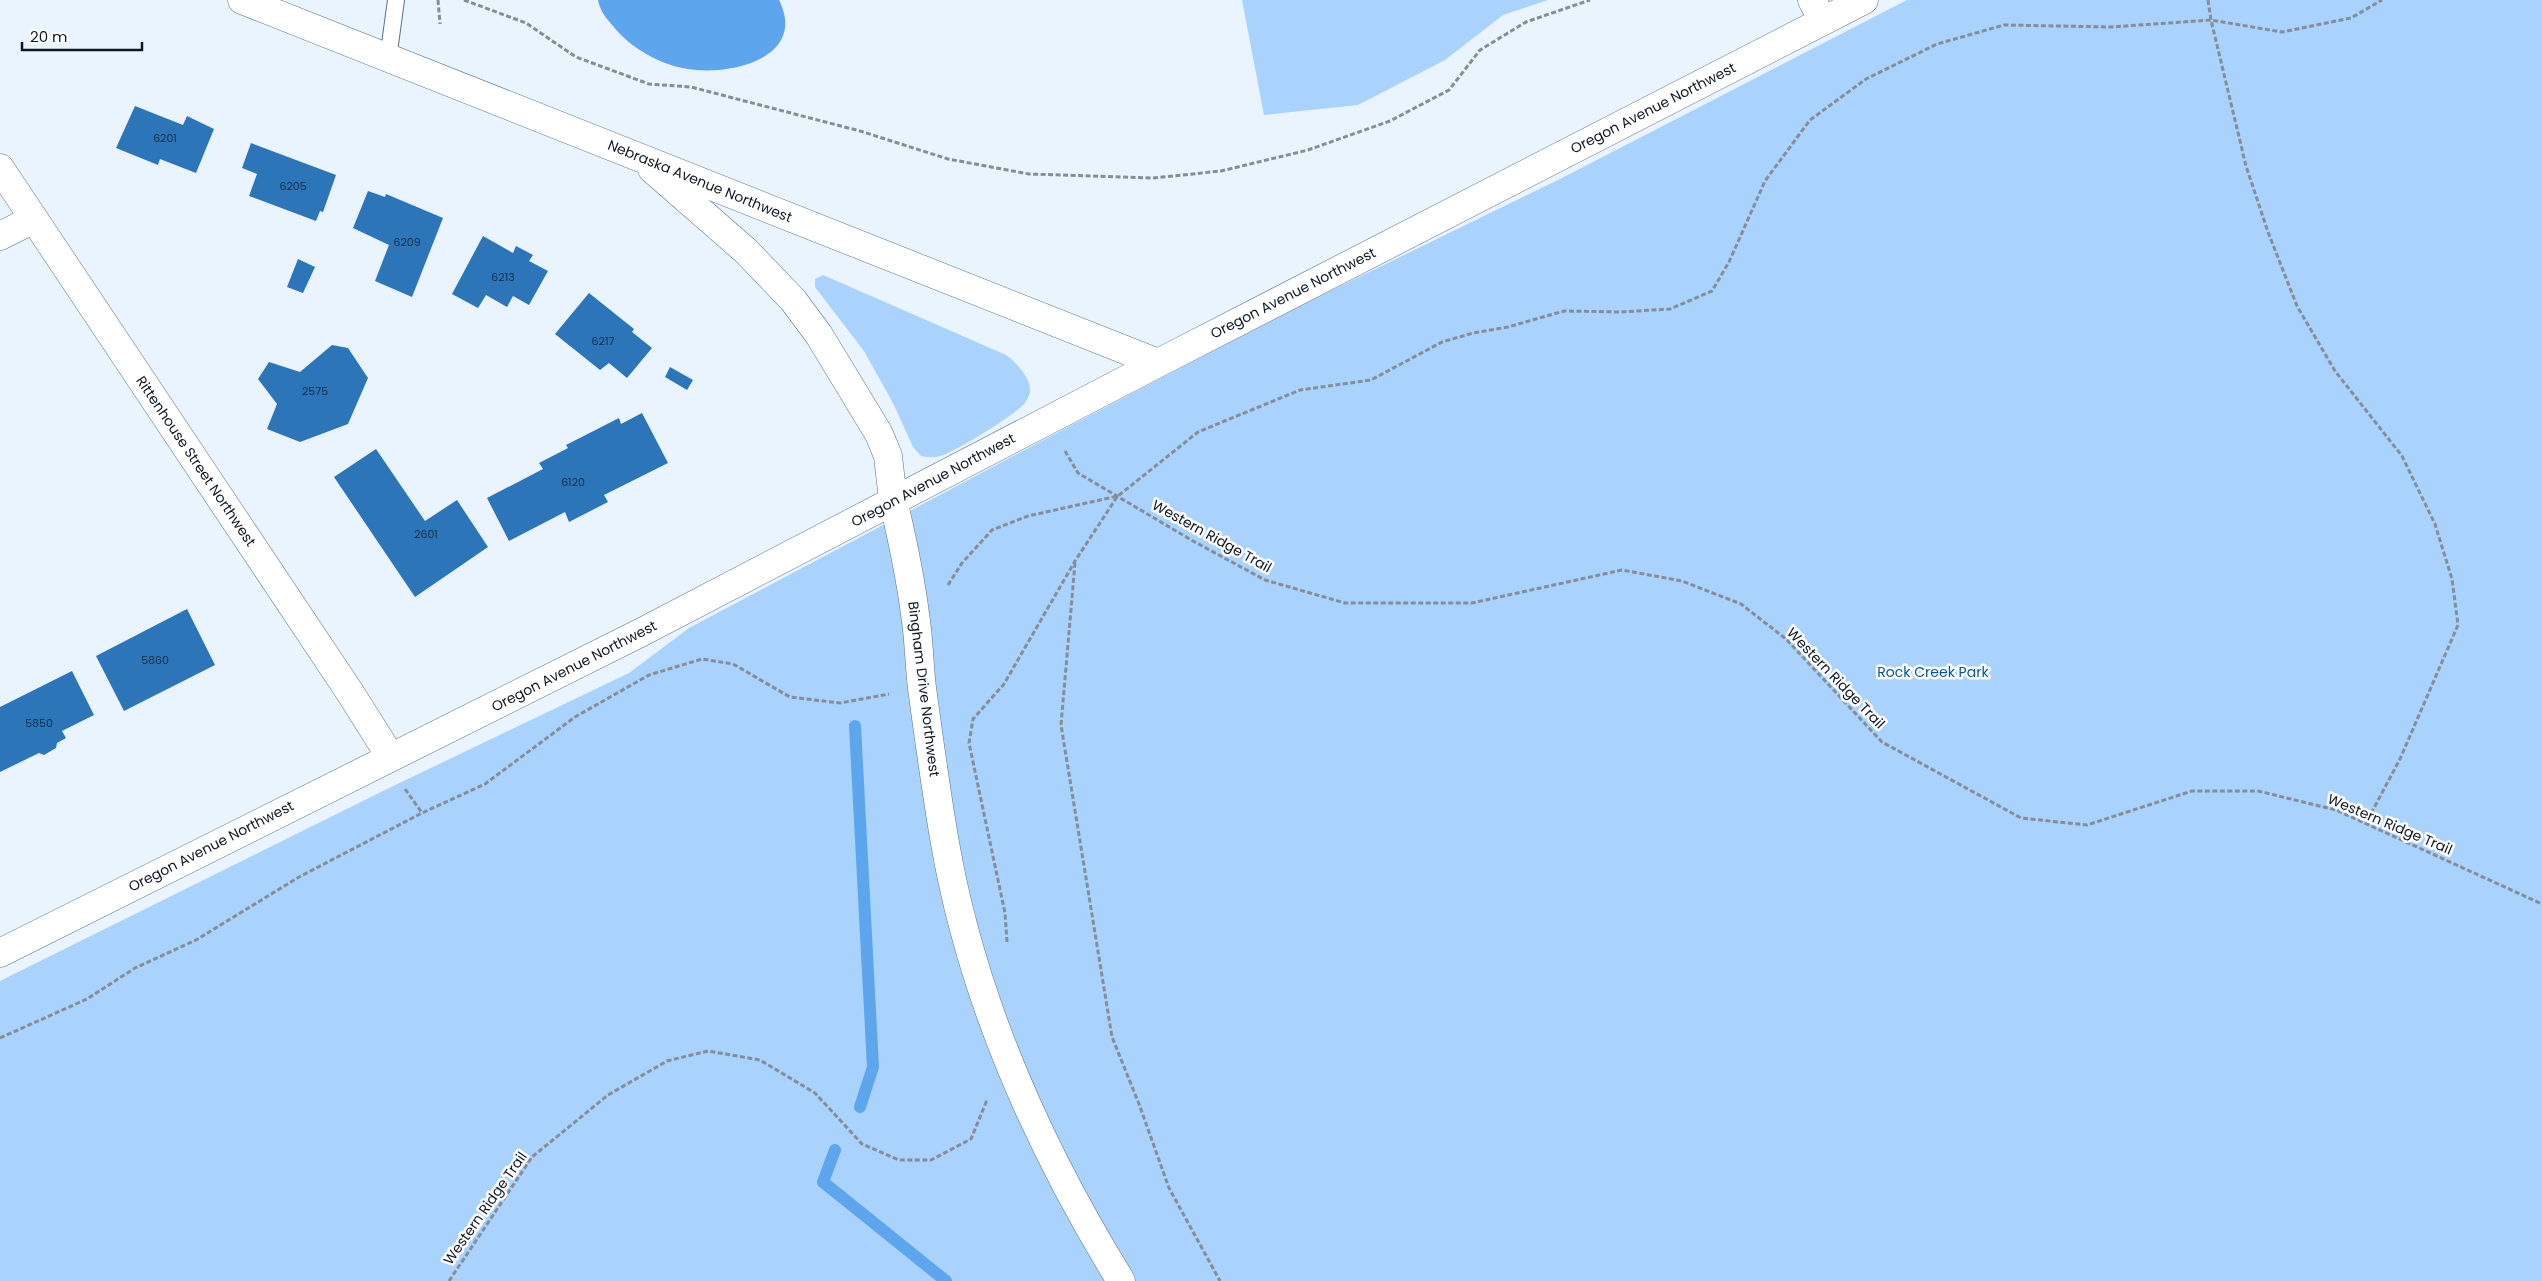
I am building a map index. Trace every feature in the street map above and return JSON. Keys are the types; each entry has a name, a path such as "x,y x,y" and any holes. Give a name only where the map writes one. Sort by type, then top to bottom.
{"street":[{"name":"Nebraska Avenue Northwest","path":"242,0 1158,363"},
{"name":"Oregon Avenue Northwest","path":"0,953 390,756 640,634 1158,363 1818,10 1864,0"},
{"name":"Bingham Drive Northwest","path":"638,157 746,250 793,300 879,434 888,456 893,500 908,563 916,615 922,686 949,862 966,933 1006,1051 1033,1118 1063,1181 1091,1233 1122,1281"},
{"name":"Rittenhouse Street Northwest","path":"0,168 351,694 390,756"},
{"path":"0,236 34,219"}],"lane":[{"path":"388,59 396,0"}],"path":[{"path":"438,0 440,24"},
{"path":"464,0 526,23 576,57 649,84 691,87 860,131 948,159 1029,174 1154,178 1222,171 1308,150 1390,120 1449,90 1480,50 1526,22 1590,0"},
{"path":"2208,0 2211,20 2246,166 2268,232 2297,306 2335,371 2402,456 2435,524 2452,579 2458,625 2400,759 2366,823"},
{"path":"1007,950 1005,913 969,743 973,719 1004,684 1075,561 1118,496 1198,432 1300,390 1371,380 1442,342 1473,333 1508,327 1564,311 1620,312 1670,309 1712,291 1729,262 1765,181 1810,120 1866,79 1937,44 2004,25 2110,27 2211,20 2282,32 2351,18 2382,0"},
{"name":"Western Ridge Trail","path":"1064,448 1078,473 1265,580 1345,603 1472,602 1622,570 1682,581 1741,604 1786,639 1882,742 2021,818 2087,825 2192,791 2258,791 2336,810 2542,904"},
{"path":"943,593 962,563 992,530 1028,516 1118,496"},
{"path":"1075,561 1061,724 1112,1037 1139,1104 1169,1188 1220,1281"},
{"path":"0,1038 88,999 135,968 196,940 300,878 422,813 485,784 575,717 649,675 702,659 725,662 733,664 790,697 840,704 922,686"},
{"name":"Western Ridge Trail","path":"449,1281 532,1157 608,1094 667,1061 708,1051 760,1060 815,1093 862,1144 899,1160 931,1160 971,1139 1006,1051"}],"green space":[{"path":"1242,0 1548,0 1503,15 1445,60 1358,105 1264,115"},
{"name":"Rock Creek Park","path":"1907,0 2542,0 2542,1281 0,1281 0,981 385,790 629,673 689,628 1068,427 1285,313 1560,179"},
{"path":"823,275 1006,355 1015,362 1026,376 1030,392 1026,402 998,424 958,448 938,457 921,456 913,447 894,405 864,351 815,287 815,279"}],"water":[{"path":"598,0 779,0 785,20 783,36 774,49 760,59 743,66 724,69 688,69 667,64 637,48 620,34 606,17 600,8"}],"building":[{"path":"135,106 183,125 187,116 214,129 196,173 160,159 158,165 116,148"},
{"path":"251,143 336,175 323,212 320,211 316,221 249,196 257,174 242,168"},
{"path":"368,191 385,197 386,194 443,218 412,297 375,281 389,245 353,228"},
{"path":"483,236 513,253 516,246 533,255 529,261 548,271 529,305 513,296 507,307 486,295 478,308 452,294"},
{"path":"298,259 315,267 303,293 287,287"},
{"path":"589,293 634,329 632,332 652,348 627,378 609,363 600,370 555,334"},
{"path":"332,345 348,348 368,378 348,424 300,442 267,429 277,404 258,379 269,362 300,372"},
{"path":"670,367 693,380 687,390 665,377"},
{"path":"642,413 668,463 604,495 608,502 569,522 565,512 509,541 487,498 543,469 539,463 568,448 566,445 619,418 621,424"},
{"path":"376,449 425,521 457,500 488,547 415,597 334,477"},
{"path":"187,609 215,665 124,711 96,656"},
{"path":"72,671 94,715 62,731 66,738 57,743 56,748 44,755 39,753 0,772 0,707"}],"waterway":[{"path":"855,726 873,1067 860,1107"},
{"path":"835,1150 823,1182 946,1281"}]}
